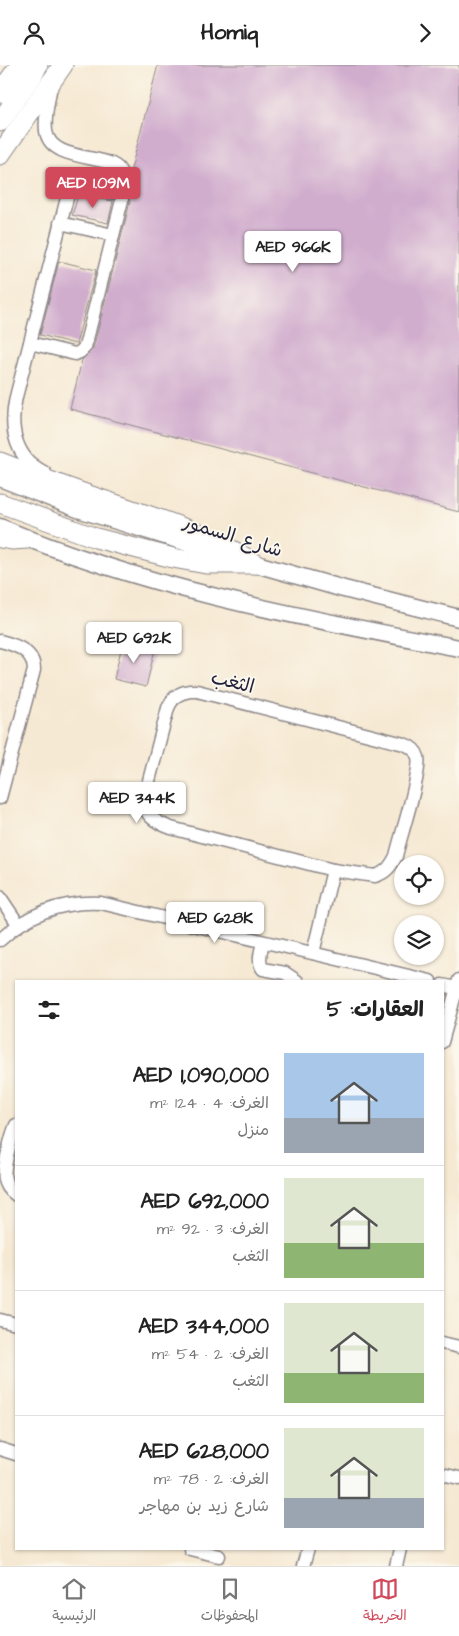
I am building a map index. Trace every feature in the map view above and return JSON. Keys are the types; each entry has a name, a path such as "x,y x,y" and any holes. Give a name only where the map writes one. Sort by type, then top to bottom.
{"highway":[{"path":"0,93 20,65"},
{"path":"0,123 38,65"},
{"path":"0,155 63,65"},
{"path":"0,462 193,531 229,547 256,564"},
{"path":"0,503 96,538 173,558 206,564 256,564"},
{"path":"0,538 12,540 27,539"}],"main road":[{"name":"شارع السمور","path":"0,479 70,506 256,564 344,589 459,618"},
{"path":"0,527 27,539 157,582 288,615 459,648"}],"street":[{"path":"30,343 75,354 85,347 122,200 121,193 118,190 121,173 119,169 112,164 87,156 70,154 52,144 46,133 52,81"},
{"path":"63,486 29,462 17,445 13,426 13,410 60,223 70,191 76,187 110,193 118,190"},
{"path":"60,223 113,235"},
{"path":"0,641 25,651 34,664 31,685 2,784 0,798"},
{"name":"الثغب","path":"196,691 404,744 415,751 418,757 417,772 396,856 390,866 380,875 375,876 333,869 171,828 155,822 149,816 145,810 145,796 168,708 176,695 196,691"},
{"path":"313,953 333,869"},
{"path":"0,897 18,924"},
{"path":"0,940 18,924 40,912 76,903 101,903 313,953 406,978 422,980"},
{"path":"263,942 260,957 261,967 285,973 296,980"},
{"path":"444,985 458,984 444,1036"},
{"path":"15,1127 3,1172 8,1187 15,1194"},
{"path":"0,1320 15,1324"},
{"path":"444,1343 459,1347"},
{"path":"0,1449 15,1453"},
{"path":"444,1474 459,1478"},
{"path":"194,1550 219,1557"},
{"path":"303,1566 308,1550"},
{"path":"396,1566 400,1550"}],"building":[{"path":"158,65 459,65 459,512 70,409 82,360 93,349 130,202 127,188 129,177"},
{"path":"78,196 113,201 108,223 72,215"},
{"path":"59,261 96,270 76,344 40,335"},
{"path":"123,641 155,649 146,687 114,679"}]}
